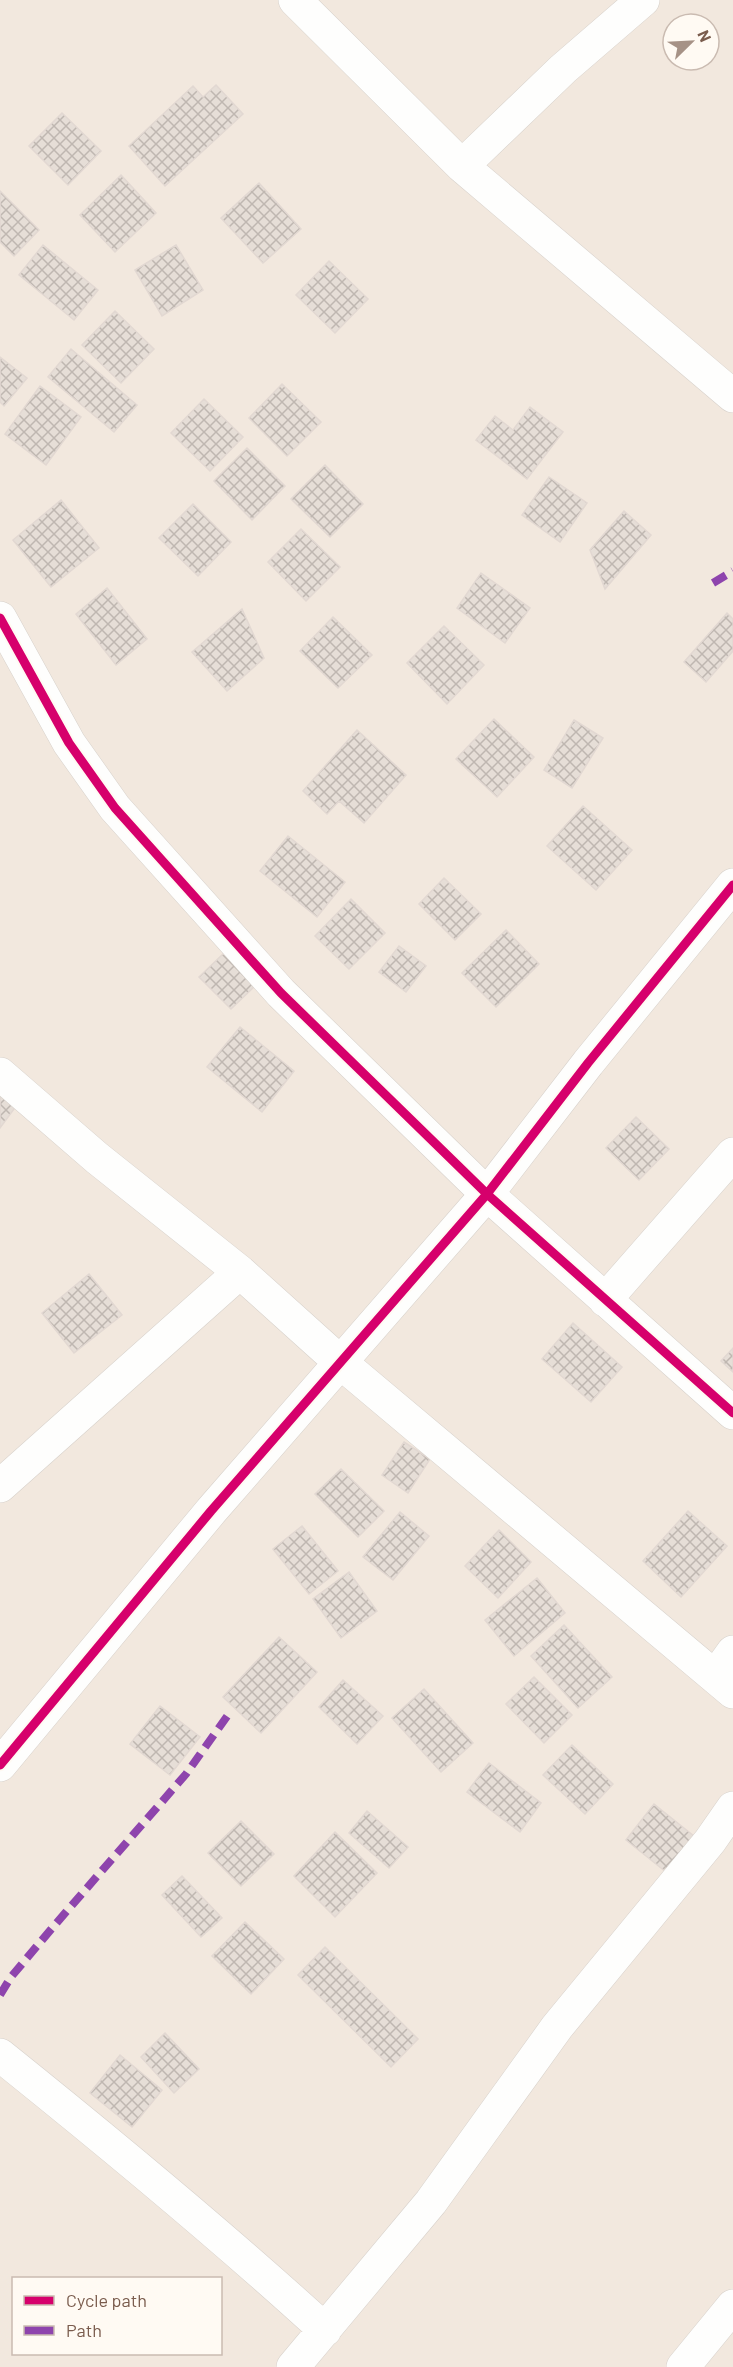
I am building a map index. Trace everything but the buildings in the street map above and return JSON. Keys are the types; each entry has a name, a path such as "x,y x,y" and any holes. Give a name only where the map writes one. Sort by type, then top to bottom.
{"street":[{"path":"295,0 462,166 733,396"},
{"path":"462,166 563,69 643,0"},
{"path":"0,618 69,743 115,808 281,993 487,1194 733,1413"},
{"path":"0,1765 211,1511 487,1194 588,1063 733,885"},
{"path":"0,1074 97,1158 240,1272 340,1362 727,1674"},
{"path":"605,1300 733,1154"},
{"path":"0,1486 240,1272"},
{"path":"293,2367 431,2202 557,2027 710,1841 733,1808"},
{"path":"0,2055 82,2120 234,2248 325,2331"},
{"path":"683,2367 733,2306"}],"shaded area":[{"path":"0,0 733,0 733,2367 0,2367"}],"marked path":[{"path":"713,583 733,571"},
{"path":"0,1995 11,1977 53,1927 186,1774 228,1715"}],"cycle path":[{"path":"0,618 69,743 115,808 281,993 487,1194 733,1413"},
{"path":"0,1765 211,1511 487,1194 588,1063 733,885"}]}
